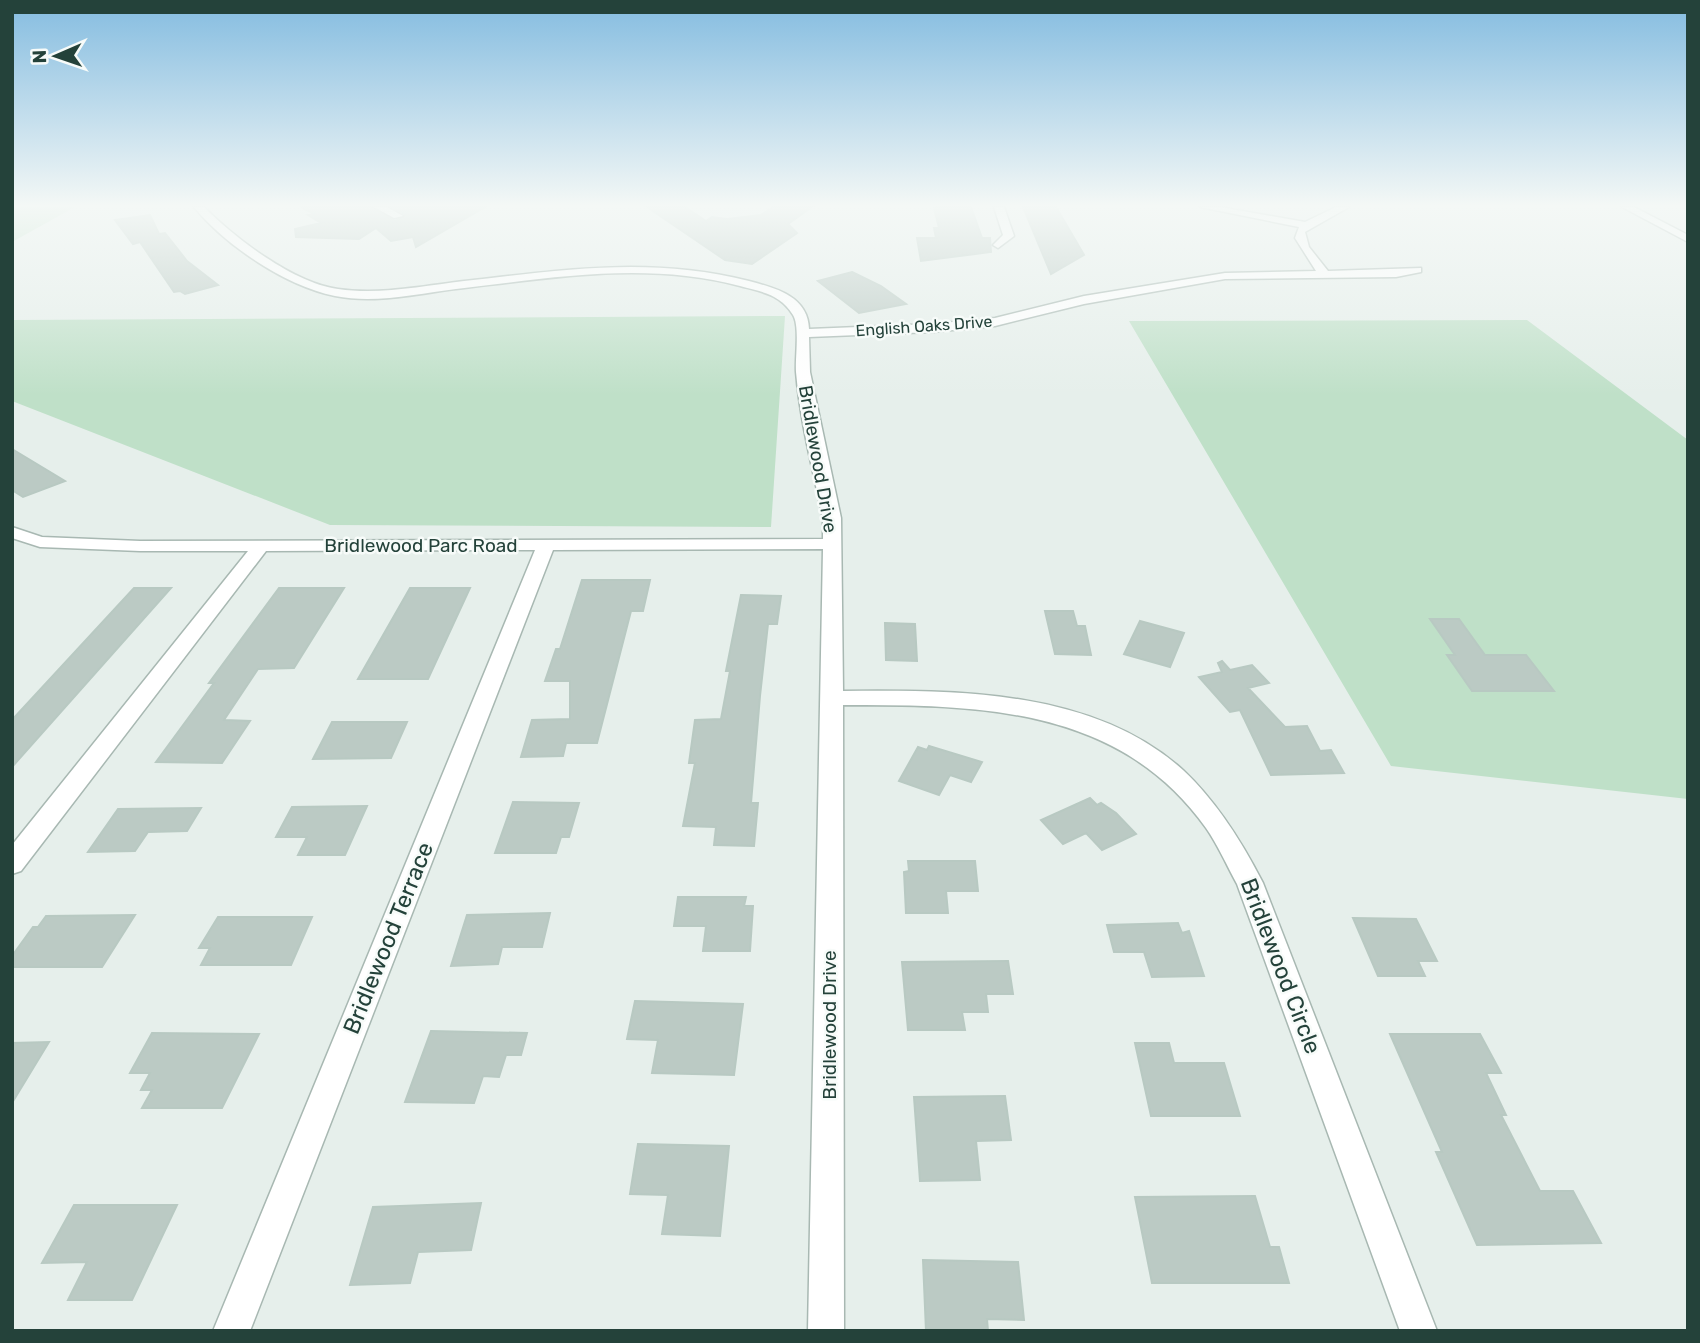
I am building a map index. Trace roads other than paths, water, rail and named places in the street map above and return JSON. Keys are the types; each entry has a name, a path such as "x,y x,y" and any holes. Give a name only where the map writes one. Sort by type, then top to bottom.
{"street":[{"name":"Bridlewood Drive","path":"282,270 305,283 338,293 374,295 599,270"},
{"name":"Bridlewood Drive","path":"643,270 734,280 778,292 788,299 802,318 803,372 832,518 826,1331"},
{"path":"1321,270 1324,274"},
{"name":"English Oaks Drive","path":"804,333 932,328 995,322 1084,300 1225,276 1396,274 1417,270"},
{"name":"Bridlewood Parc Road","path":"12,532 40,542 78,545 832,544"},
{"name":"Bridlewood Terrace","path":"231,1331 546,545"},
{"path":"12,864 261,546"},
{"name":"Bridlewood Circle","path":"832,698 938,698 1022,706 1078,720 1139,748 1194,794 1233,845 1255,896 1419,1331"}]}
